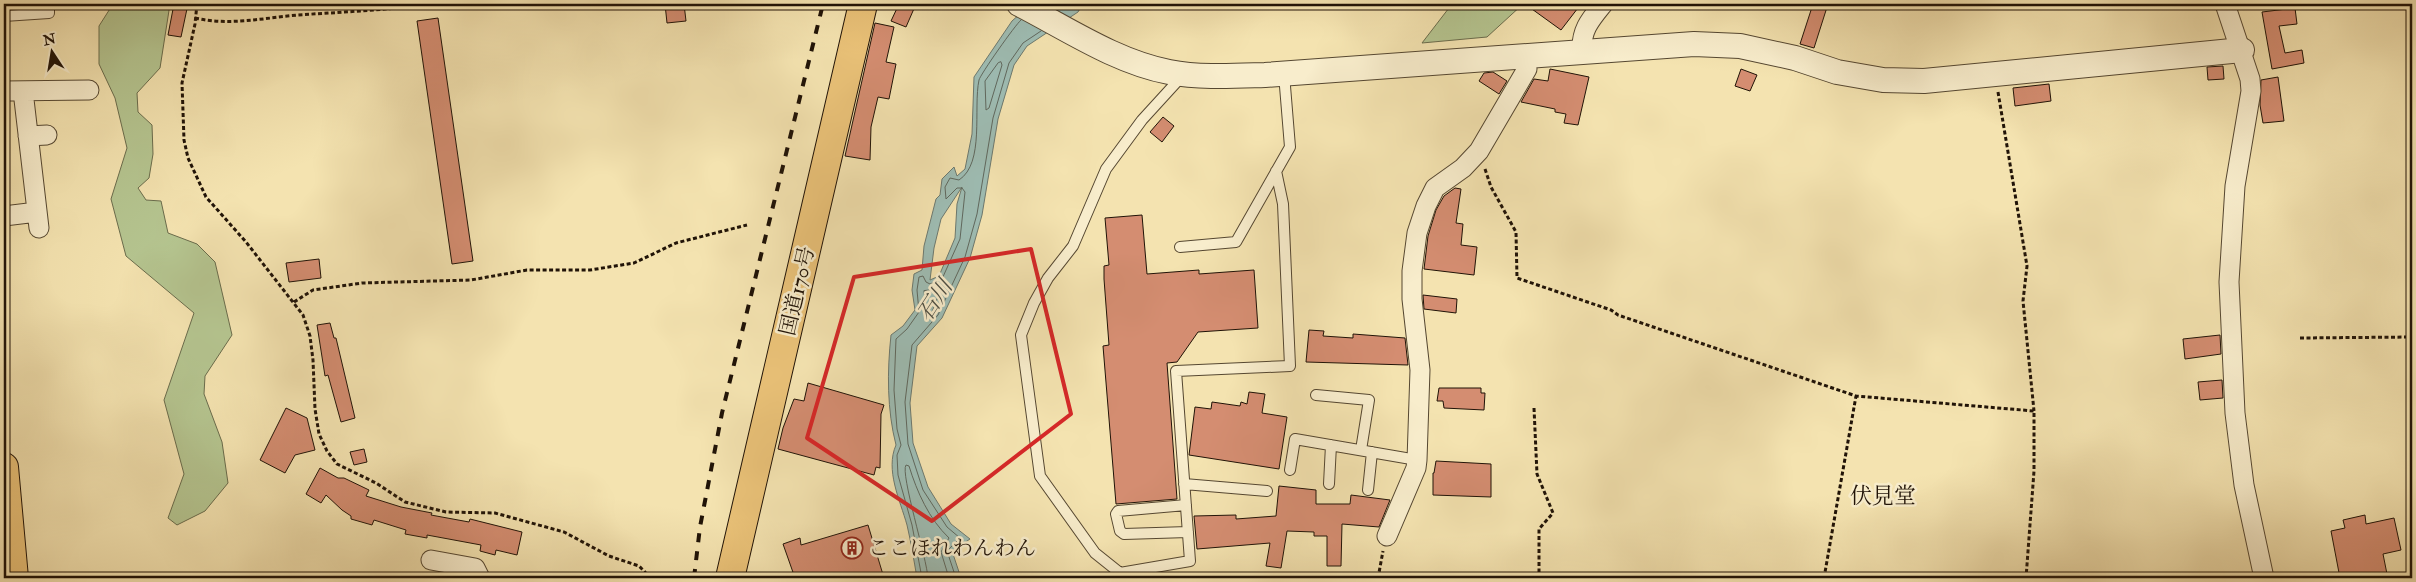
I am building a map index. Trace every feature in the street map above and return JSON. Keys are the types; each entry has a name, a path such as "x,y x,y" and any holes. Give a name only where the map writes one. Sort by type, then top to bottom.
{"highway":[{"name":"国道170号","path":"730,578 863,4"},
{"path":"4,467 14,578"}],"street":[{"path":"1019,4 1133,61 1177,73 1215,76 1284,74 1694,44 1740,46 1794,58 1837,72 1884,80 1924,81 2242,50"},
{"path":"1582,51 1581,38 1584,27 1603,4"},
{"path":"2225,4 2242,50 2250,79 2251,91 2234,194 2229,282 2235,413 2244,485 2264,578"},
{"path":"1387,536 1416,468 1417,460 1420,370 1412,299 1412,272 1417,234 1426,206 1436,188 1462,168 1480,149 1527,69 1526,55"},
{"path":"4,91 89,90"},
{"path":"4,216 38,220 37,136 23,91"},
{"path":"431,560 476,568 480,578"}],"lane":[{"path":"4,16 49,12 49,4"},
{"path":"1177,73 1106,169 1074,246 1048,278 1034,303 1022,335 1040,476 1095,553 1120,573 1190,561 1176,372 1290,366 1283,204 1276,171"},
{"path":"1180,247 1236,242 1290,146 1284,74"},
{"path":"1316,395 1369,400 1361,450"},
{"path":"1290,470 1296,439 1417,460"},
{"path":"1328,484 1332,445"},
{"path":"1368,490 1372,452"},
{"path":"1184,484 1267,491"},
{"path":"1186,506 1118,510 1116,514 1120,531 1124,534 1188,532"}],"path":[{"path":"197,4 182,83 184,140 188,158 206,197 246,242 303,315 310,336 319,434 327,451 337,464 376,483 405,502 424,508 446,512 495,513 564,532 609,556 639,566 648,578"},
{"path":"195,18 214,22 238,22 299,15 384,10 431,4"},
{"path":"1995,74 2028,266 2023,301 2034,411 2034,471 2026,578"},
{"path":"1480,149 1491,187 1516,232 1517,278 1612,310 1618,315 1856,396 2034,411"},
{"path":"294,302 313,290 362,283 471,280 527,270 590,270 634,263 676,243 747,225"},
{"path":"2300,338 2412,336"},
{"path":"1824,578 1856,396"},
{"path":"1534,408 1537,474 1553,513 1539,530 1539,578"},
{"path":"1378,578 1380,558 1387,536"}],"highlighted area":[{"path":"1031,249 1071,414 932,521 807,438 854,277"}],"green space":[{"path":"113,4 170,4 160,68 137,93 138,112 152,125 153,154 149,178 138,188 146,200 161,201 168,233 197,244 215,262 232,335 205,376 204,394 222,442 228,483 205,511 177,525 168,518 184,474 164,400 194,313 126,256 111,199 127,148 115,98 99,64 99,26"},
{"path":"1452,4 1523,4 1487,37 1422,43"}],"water":[{"name":"石川","path":"1031,4 1083,4 1078,12 1027,46 1014,65 998,119 982,215 970,258 942,318 917,346 910,403 913,443 928,487 951,524 970,539 952,551 961,578 917,578 907,525 893,475 893,455 896,445 889,391 891,335 903,326 915,310 912,290 914,274 922,270 924,246 936,199 940,195 942,179 954,167 957,176 965,169 972,134 974,77 1012,21","holes":["962,187 957,204 955,238 939,276 930,280 934,248 941,219"]}],"building":[{"path":"174,4 188,4 181,37 168,35"},
{"path":"665,4 684,4 686,21 667,23"},
{"path":"899,4 916,4 906,27 891,21"},
{"path":"1525,4 1581,4 1561,30"},
{"path":"1813,4 1828,4 1814,48 1800,44"},
{"path":"2295,8 2297,24 2279,26 2285,53 2302,50 2304,63 2272,69 2262,12"},
{"path":"438,18 473,261 452,264 417,21"},
{"path":"875,23 894,27 886,62 896,64 889,99 878,97 871,127 870,160 845,156"},
{"path":"2223,66 2224,79 2208,80 2207,67"},
{"path":"1550,69 1589,77 1578,125 1564,123 1566,114 1555,112 1555,109 1521,102 1534,79 1548,81"},
{"path":"1741,69 1757,75 1750,91 1735,86"},
{"path":"1493,72 1507,81 1499,94 1479,81 1484,73"},
{"path":"2278,77 2284,121 2263,123 2260,105 2261,80"},
{"path":"2049,84 2051,101 2015,106 2013,88"},
{"path":"1163,117 1174,126 1162,142 1150,132"},
{"path":"1455,188 1461,189 1456,223 1463,224 1461,245 1477,247 1474,275 1424,269 1428,236 1436,210 1444,196"},
{"path":"1142,215 1147,274 1199,270 1199,274 1254,270 1258,328 1198,332 1177,362 1167,363 1177,499 1116,504 1103,346 1109,345 1104,279 1104,266 1109,265 1105,218"},
{"path":"319,259 321,278 289,282 286,263"},
{"path":"1423,295 1457,299 1456,313 1424,309"},
{"path":"330,323 334,338 336,338 355,418 341,422 328,375 325,376 317,325"},
{"path":"1309,330 1324,331 1323,336 1353,338 1353,334 1405,338 1408,365 1306,362"},
{"path":"2220,335 2221,354 2185,359 2183,339"},
{"path":"2222,380 2223,398 2200,400 2198,382"},
{"path":"808,383 884,405 881,414 880,468 876,467 874,475 778,449 783,428 794,399 804,401"},
{"path":"1439,388 1481,388 1481,393 1485,393 1484,410 1444,408 1443,401 1437,401"},
{"path":"1249,392 1265,394 1262,413 1287,417 1279,469 1189,455 1195,407 1211,409 1212,402 1240,406 1241,402 1247,404"},
{"path":"286,408 307,418 315,450 295,455 285,473 260,460"},
{"path":"364,449 367,462 354,465 350,452"},
{"path":"1436,461 1491,464 1491,497 1433,495 1433,473"},
{"path":"320,468 338,478 344,478 369,490 366,496 401,507 432,513 431,515 469,522 470,519 522,532 517,555 496,550 495,555 480,551 481,545 427,535 427,538 405,534 406,530 374,520 372,525 351,519 351,516 326,495 321,503 306,494"},
{"path":"1279,486 1316,490 1316,504 1350,504 1351,495 1390,500 1379,527 1342,524 1341,566 1327,566 1327,536 1314,536 1314,532 1287,531 1281,568 1266,566 1270,543 1197,549 1194,516 1236,515 1236,519 1276,516"},
{"path":"2365,515 2366,524 2394,518 2401,550 2383,554 2387,574 2367,578 2340,578 2331,531 2345,528 2343,520"},
{"name":"ここほれわんわん","path":"868,525 884,578 795,578 783,544 800,538 801,545"}],"railway":[{"path":"694,578 700,527 722,413 823,4"}],"place":[{"name":"ここほれわんわん","path":"852,548"}],"district":[{"name":"伏見堂","path":"1883,495"}]}
